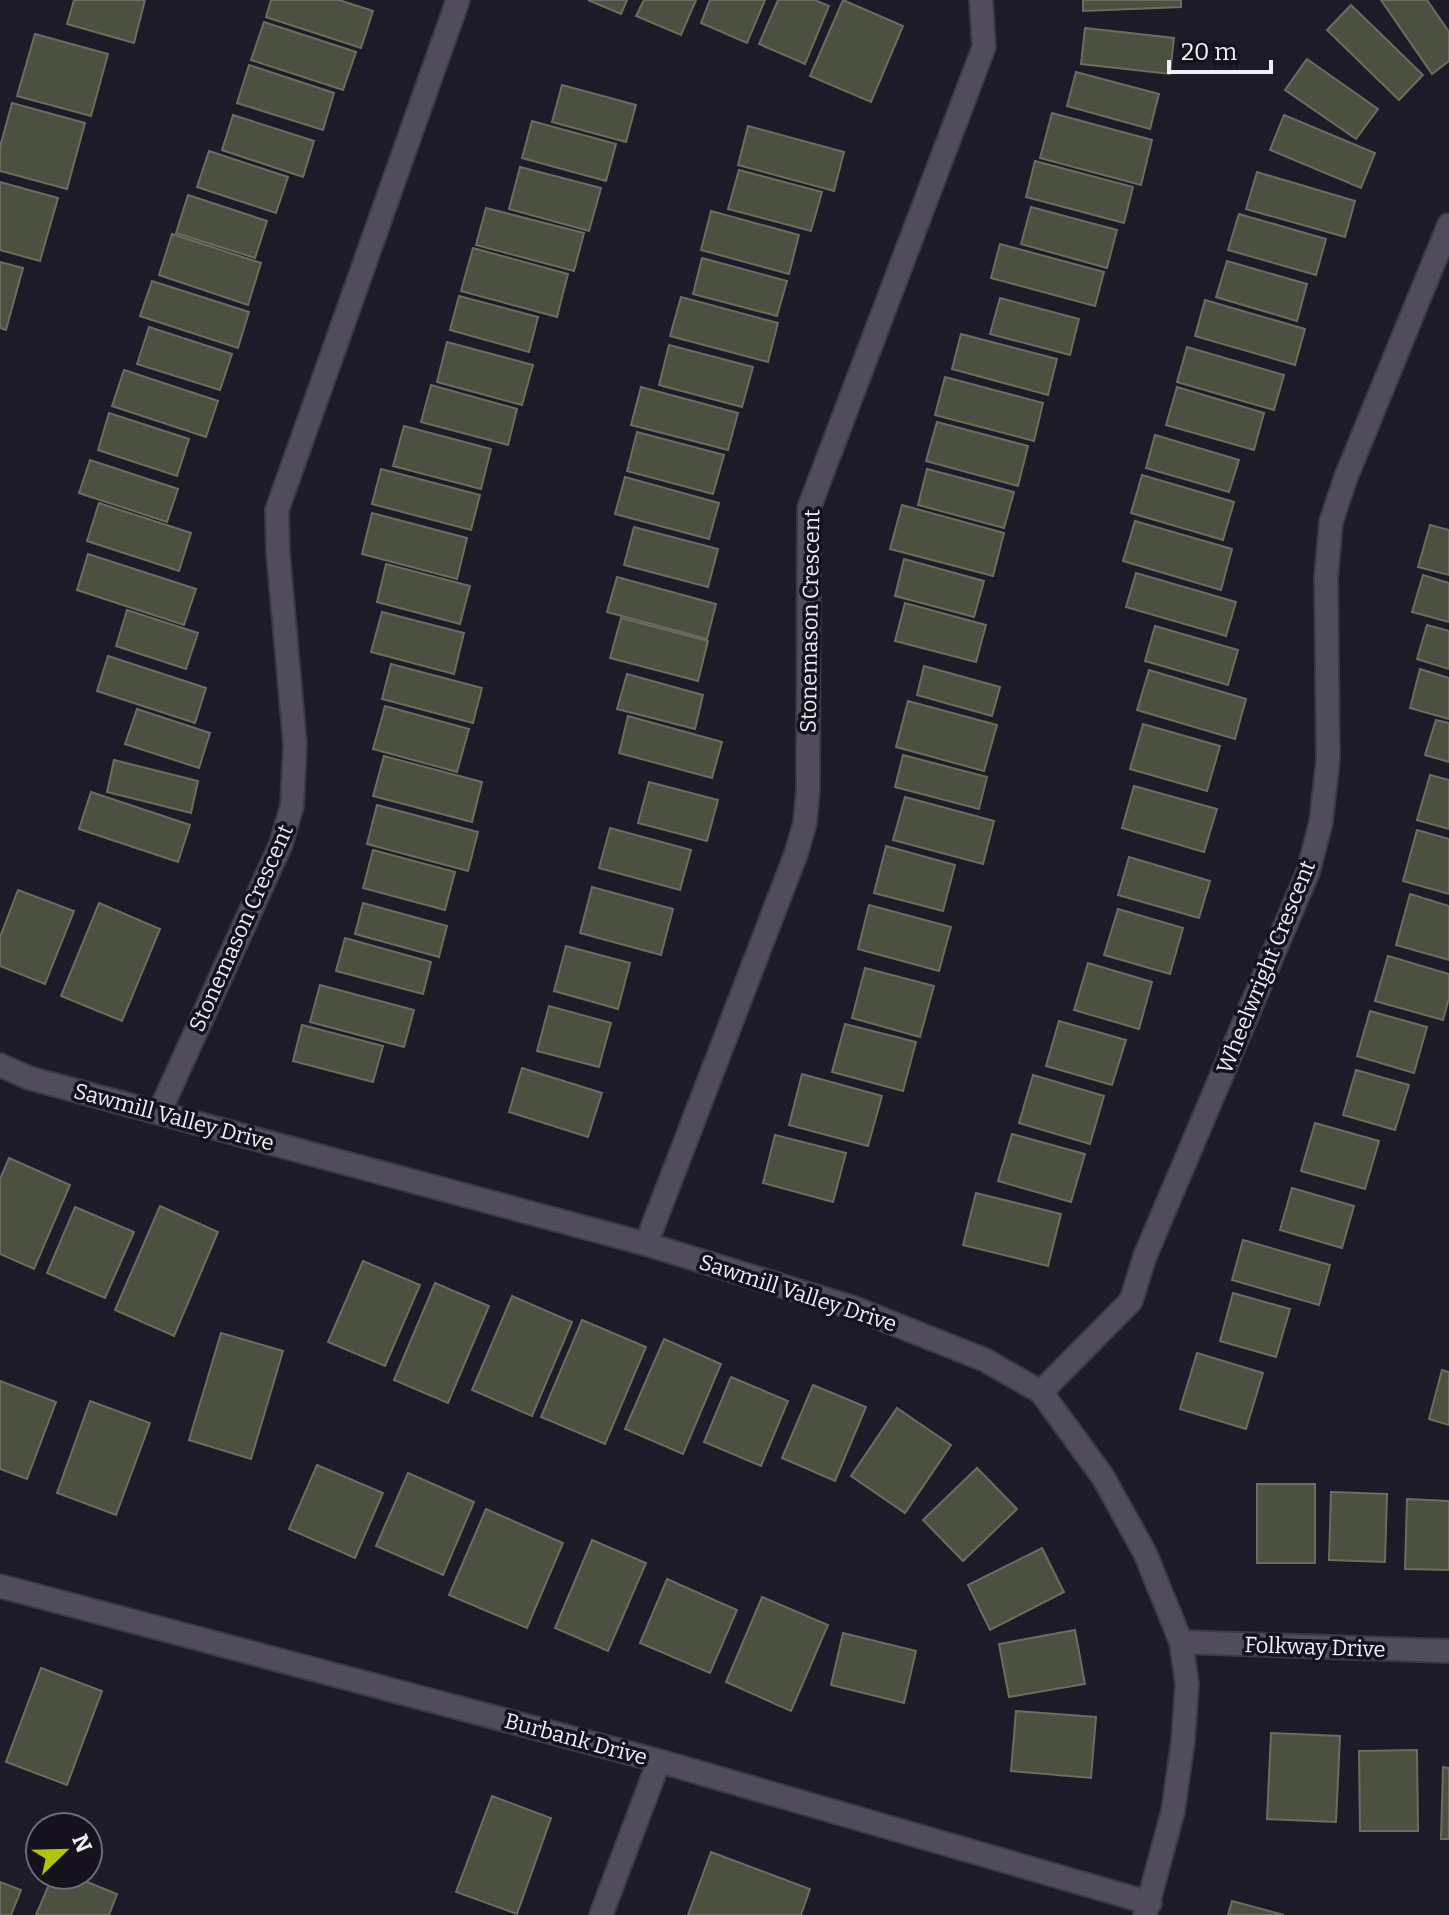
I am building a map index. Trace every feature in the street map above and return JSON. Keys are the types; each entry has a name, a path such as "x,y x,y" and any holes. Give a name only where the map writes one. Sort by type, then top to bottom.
{"street":[{"name":"Stonemason Crescent","path":"159,1113 281,844 292,806 295,744 277,510 458,0"},
{"name":"Stonemason Crescent","path":"646,1244 796,854 805,823 809,508 984,47 981,0"},
{"name":"Wheelwright Crescent","path":"1041,1392 1131,1301 1145,1256 1308,872 1321,822 1328,759 1326,578 1331,522 1346,477 1449,225"},
{"name":"Sawmill Valley Drive","path":"0,1065 29,1078 646,1244 854,1308 985,1360 1041,1392 1103,1477 1145,1553 1181,1642 1187,1684 1183,1741 1173,1811 1147,1909"},
{"name":"Burbank Drive","path":"0,1586 659,1761 1147,1909"},
{"name":"Folkway Drive","path":"1181,1642 1449,1651"},
{"path":"601,1915 659,1761"}],"building":[{"path":"74,0 145,0 134,43 67,24"},
{"path":"271,0 339,0 373,11 361,48 266,17"},
{"path":"588,0 627,0 621,14"},
{"path":"644,0 696,0 681,35 636,16"},
{"path":"710,0 765,0 747,43 701,23"},
{"path":"778,0 815,0 829,6 805,64 759,44"},
{"path":"843,0 903,26 871,102 810,76"},
{"path":"1083,0 1181,0 1181,7 1083,11"},
{"path":"1381,0 1427,0 1449,32 1449,61 1432,74"},
{"path":"1351,5 1423,75 1399,100 1327,30"},
{"path":"264,22 356,52 343,90 251,60"},
{"path":"1085,28 1174,38 1170,74 1081,64"},
{"path":"35,34 108,54 91,116 17,96"},
{"path":"1307,59 1378,109 1356,139 1285,90"},
{"path":"249,65 334,93 323,130 237,103"},
{"path":"1076,72 1159,94 1150,129 1067,106"},
{"path":"562,85 636,105 626,142 552,122"},
{"path":"12,103 85,123 67,189 0,171 0,147"},
{"path":"1052,113 1152,140 1141,185 1040,158"},
{"path":"233,115 314,141 303,177 222,150"},
{"path":"1284,115 1375,153 1361,188 1270,150"},
{"path":"532,121 616,144 606,181 522,158"},
{"path":"748,126 844,152 834,191 738,165"},
{"path":"209,151 288,177 276,213 197,187"},
{"path":"1035,161 1133,187 1124,223 1026,197"},
{"path":"520,167 601,188 589,231 509,209"},
{"path":"739,170 822,192 811,231 728,209"},
{"path":"1257,172 1355,201 1345,237 1246,209"},
{"path":"0,182 58,198 40,261 0,250"},
{"path":"188,195 267,221 255,258 176,233"},
{"path":"1031,207 1117,230 1107,268 1021,244"},
{"path":"486,208 584,233 574,271 476,245"},
{"path":"711,211 799,235 789,274 701,250"},
{"path":"1239,214 1326,239 1316,275 1228,250"},
{"path":"172,234 261,263 248,305 159,275"},
{"path":"1000,244 1104,272 1095,306 991,278"},
{"path":"473,248 568,274 557,317 461,291"},
{"path":"702,258 787,281 777,316 693,294"},
{"path":"1227,261 1307,284 1297,321 1216,297"},
{"path":"0,262 23,268 6,330 0,328"},
{"path":"152,281 249,312 238,348 140,316"},
{"path":"459,296 538,317 529,352 450,330"},
{"path":"681,297 778,323 768,362 670,336"},
{"path":"1000,298 1079,319 1070,355 990,334"},
{"path":"1205,300 1305,329 1295,365 1195,336"},
{"path":"149,327 232,354 220,390 137,364"},
{"path":"961,334 1057,359 1048,395 952,369"},
{"path":"447,342 533,365 522,405 437,382"},
{"path":"669,345 753,367 742,407 659,385"},
{"path":"1187,347 1284,375 1274,410 1177,382"},
{"path":"124,370 218,401 206,437 112,406"},
{"path":"945,377 1043,403 1034,441 935,415"},
{"path":"431,385 517,409 508,445 421,422"},
{"path":"641,387 738,413 728,450 631,425"},
{"path":"1177,387 1264,413 1254,450 1166,425"},
{"path":"109,413 189,439 177,476 98,450"},
{"path":"937,422 1028,446 1018,486 926,461"},
{"path":"404,426 491,449 481,489 393,466"},
{"path":"637,432 724,455 713,494 627,471"},
{"path":"1155,435 1239,460 1229,492 1146,468"},
{"path":"90,460 178,489 167,522 79,493"},
{"path":"381,469 480,495 471,530 372,504"},
{"path":"927,469 1014,492 1004,528 918,505"},
{"path":"1142,475 1234,502 1223,540 1131,513"},
{"path":"625,477 719,503 709,539 615,514"},
{"path":"99,503 191,533 179,571 87,541"},
{"path":"902,505 1004,533 993,576 890,549"},
{"path":"372,513 467,538 457,579 362,554"},
{"path":"1135,521 1232,549 1221,590 1123,561"},
{"path":"1430,525 1449,530 1449,575 1418,567"},
{"path":"634,527 718,549 708,587 624,565"},
{"path":"88,554 196,589 184,625 77,590"},
{"path":"904,559 984,581 974,617 895,596"},
{"path":"386,564 470,586 460,624 377,602"},
{"path":"1136,573 1236,602 1226,636 1126,607"},
{"path":"1423,575 1449,583 1449,622 1412,612"},
{"path":"617,577 716,604 707,639 607,612"},
{"path":"905,603 986,625 976,662 895,641"},
{"path":"127,610 198,633 186,669 116,646"},
{"path":"382,612 464,633 454,674 371,652"},
{"path":"621,618 708,641 698,681 610,658"},
{"path":"1427,625 1449,631 1449,669 1417,659"},
{"path":"1155,626 1238,650 1228,685 1145,661"},
{"path":"108,656 206,688 195,723 97,691"},
{"path":"391,664 482,688 473,723 382,699"},
{"path":"924,666 1000,687 992,716 917,695"},
{"path":"1420,669 1449,678 1449,719 1410,708"},
{"path":"1149,670 1246,699 1235,739 1137,710"},
{"path":"627,674 703,695 695,729 617,709"},
{"path":"908,701 997,725 984,771 896,747"},
{"path":"385,706 469,729 457,772 373,749"},
{"path":"137,709 210,733 199,768 125,744"},
{"path":"628,716 722,742 712,778 619,753"},
{"path":"1436,720 1449,723 1449,762 1425,755"},
{"path":"1143,724 1220,746 1207,791 1130,769"},
{"path":"903,755 987,777 979,809 895,787"},
{"path":"384,756 482,782 472,822 373,796"},
{"path":"114,760 198,781 191,813 107,792"},
{"path":"1430,775 1449,780 1449,829 1417,820"},
{"path":"649,782 718,800 707,841 638,823"},
{"path":"1134,786 1217,809 1204,852 1122,828"},
{"path":"91,792 190,825 178,862 79,829"},
{"path":"905,797 994,821 983,864 893,840"},
{"path":"377,805 478,832 468,871 367,844"},
{"path":"610,828 691,850 680,890 599,868"},
{"path":"1417,830 1449,839 1449,894 1403,881"},
{"path":"886,846 955,865 943,911 874,893"},
{"path":"373,850 455,872 445,910 363,888"},
{"path":"1129,857 1210,881 1199,918 1118,895"},
{"path":"592,887 673,909 661,955 580,933"},
{"path":"18,890 74,911 45,984 0,966 0,937"},
{"path":"1410,894 1449,906 1449,960 1396,945"},
{"path":"99,903 160,929 122,1021 61,996"},
{"path":"363,903 447,926 439,957 355,934"},
{"path":"869,905 951,927 939,971 858,949"},
{"path":"1118,909 1183,928 1170,974 1104,955"},
{"path":"345,938 431,962 423,994 336,971"},
{"path":"566,946 630,963 618,1009 554,991"},
{"path":"1388,956 1449,974 1449,998 1443,1020 1375,1001"},
{"path":"1088,963 1152,982 1139,1029 1074,1010"},
{"path":"865,968 934,986 920,1037 852,1018"},
{"path":"320,985 414,1010 404,1047 310,1022"},
{"path":"549,1006 611,1023 599,1067 537,1051"},
{"path":"1370,1011 1427,1027 1414,1073 1357,1056"},
{"path":"1059,1021 1126,1040 1112,1085 1046,1066"},
{"path":"845,1024 916,1042 903,1091 832,1072"},
{"path":"302,1025 383,1046 373,1082 293,1061"},
{"path":"522,1068 602,1093 588,1137 509,1112"},
{"path":"1356,1070 1409,1085 1395,1130 1343,1115"},
{"path":"802,1074 882,1096 868,1146 789,1125"},
{"path":"1033,1075 1104,1096 1090,1144 1019,1123"},
{"path":"1315,1123 1379,1141 1365,1189 1301,1171"},
{"path":"1012,1134 1085,1154 1071,1202 998,1181"},
{"path":"775,1135 846,1153 833,1202 763,1183"},
{"path":"9,1158 70,1185 34,1269 0,1254 0,1179"},
{"path":"1292,1188 1354,1206 1342,1248 1280,1230"},
{"path":"976,1193 1061,1214 1048,1266 963,1245"},
{"path":"160,1206 218,1232 174,1336 115,1310"},
{"path":"75,1207 134,1232 105,1298 47,1273"},
{"path":"1243,1240 1330,1265 1319,1305 1232,1280"},
{"path":"363,1261 420,1285 385,1366 328,1342"},
{"path":"435,1283 489,1306 448,1403 394,1380"},
{"path":"1233,1293 1290,1309 1276,1357 1220,1341"},
{"path":"512,1296 572,1322 532,1416 472,1390"},
{"path":"582,1320 646,1347 605,1444 541,1417"},
{"path":"221,1333 283,1351 251,1459 189,1440"},
{"path":"664,1339 721,1364 683,1454 625,1429"},
{"path":"1197,1353 1263,1373 1246,1429 1180,1409"},
{"path":"1442,1370 1449,1372 1449,1425 1429,1419"},
{"path":"731,1377 788,1401 761,1466 704,1442"},
{"path":"0,1381 56,1402 27,1479 0,1469"},
{"path":"813,1385 866,1407 835,1481 782,1458"},
{"path":"90,1401 150,1423 116,1515 57,1493"},
{"path":"897,1408 951,1445 905,1513 851,1476"},
{"path":"317,1465 383,1493 355,1558 289,1529"},
{"path":"977,1468 1017,1509 963,1561 923,1520"},
{"path":"408,1473 474,1502 443,1575 376,1546"},
{"path":"1257,1484 1315,1484 1315,1563 1257,1563"},
{"path":"1331,1492 1387,1494 1385,1562 1329,1560"},
{"path":"1407,1499 1449,1501 1449,1570 1405,1569"},
{"path":"486,1509 563,1543 527,1628 449,1595"},
{"path":"592,1540 646,1563 608,1651 555,1628"},
{"path":"1042,1548 1064,1592 990,1630 968,1585"},
{"path":"667,1579 737,1610 710,1673 640,1643"},
{"path":"762,1597 828,1625 791,1711 726,1682"},
{"path":"1075,1630 1085,1684 1009,1697 999,1644"},
{"path":"843,1633 916,1651 904,1703 831,1685"},
{"path":"41,1668 102,1691 67,1785 6,1762"},
{"path":"1016,1711 1096,1717 1091,1778 1011,1771"},
{"path":"1271,1733 1340,1736 1336,1822 1267,1819"},
{"path":"1417,1750 1418,1831 1360,1831 1359,1751"},
{"path":"1443,1767 1449,1768 1449,1839 1441,1839"},
{"path":"492,1796 551,1818 517,1914 456,1892"},
{"path":"711,1852 810,1889 801,1915 688,1915"},
{"path":"0,1882 21,1890 11,1915 0,1915"},
{"path":"104,1889 117,1894 109,1915 36,1915 46,1891"},
{"path":"1232,1901 1284,1915 1228,1915"}]}
